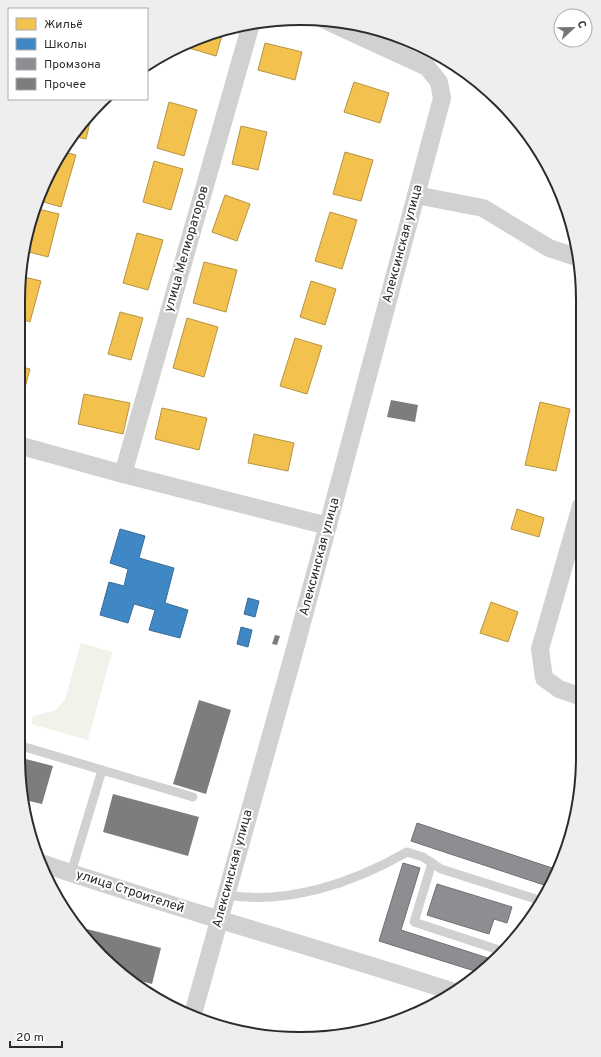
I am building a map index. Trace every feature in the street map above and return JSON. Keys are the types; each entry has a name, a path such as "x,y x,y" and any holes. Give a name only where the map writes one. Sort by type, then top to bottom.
{"street":[{"name":"Алексинская улица","path":"194,1011 328,526 442,98 439,82 427,67 343,28"},
{"name":"улица Мелиораторов","path":"123,474 249,30"},
{"path":"416,195 483,208 549,248 572,256"},
{"path":"25,448 328,526"},
{"path":"576,526 540,649 544,678 559,689 576,695"},
{"name":"улица Строителей","path":"47,865 219,920 343,956 447,990"}],"lane":[{"path":"25,747 193,797"},
{"path":"71,873 102,770"},
{"path":"226,895 249,898 294,895 342,882 380,868 408,852 423,857 441,868 536,899"},
{"path":"432,863 414,922 497,949"}],"shaded area":[{"path":"81,643 112,652 88,740 31,724 33,716 56,710 65,700"}],"building: Жильё":[{"path":"222,37 216,56 190,48"},
{"path":"265,43 302,52 295,80 258,70"},
{"path":"354,82 389,93 380,123 344,112"},
{"path":"169,102 197,110 184,156 157,148"},
{"path":"90,123 86,139 79,137"},
{"path":"241,126 267,132 258,170 232,164"},
{"path":"345,152 373,160 361,201 333,194"},
{"path":"68,153 76,155 61,207 44,202 53,179"},
{"path":"154,161 183,169 171,210 143,202"},
{"path":"225,195 250,204 237,241 212,232"},
{"path":"41,210 59,214 48,257 29,252 34,229"},
{"path":"330,212 357,220 342,269 315,261"},
{"path":"137,233 163,240 148,290 123,283"},
{"path":"204,262 237,270 226,312 193,303"},
{"path":"26,277 41,281 30,322 25,320"},
{"path":"311,281 336,289 325,325 300,317"},
{"path":"120,312 143,318 131,360 108,354"},
{"path":"187,318 218,327 204,377 173,368"},
{"path":"295,338 322,346 307,394 280,386"},
{"path":"25,368 30,369 25,388"},
{"path":"84,394 130,403 123,434 78,424"},
{"path":"540,402 570,409 556,471 525,465"},
{"path":"162,408 207,418 199,450 155,439"},
{"path":"254,434 294,443 288,471 248,463"},
{"path":"517,509 544,518 539,537 511,529"},
{"path":"491,602 518,612 508,642 480,633"}],"building: Школы":[{"path":"120,529 145,536 139,558 174,568 165,603 188,610 180,638 149,630 155,610 134,604 128,623 100,615 109,582 124,586 128,569 110,563"},
{"path":"248,598 259,601 255,617 244,614"},
{"path":"241,627 252,630 248,647 237,644"}],"building: Промзона":[{"path":"417,823 552,868 544,885 411,841"},
{"path":"403,863 420,868 401,930 488,958 474,971 379,941"},
{"path":"437,884 512,907 507,923 494,919 489,934 427,915"}],"building: Прочее":[{"path":"391,400 418,405 415,422 387,417"},
{"path":"275,635 280,636 277,645 272,644"},
{"path":"199,700 231,710 206,794 173,784"},
{"path":"25,759 53,766 42,804 28,801"},
{"path":"113,794 199,817 188,856 103,832"},
{"path":"86,929 161,948 152,984 141,981 119,964"}]}
